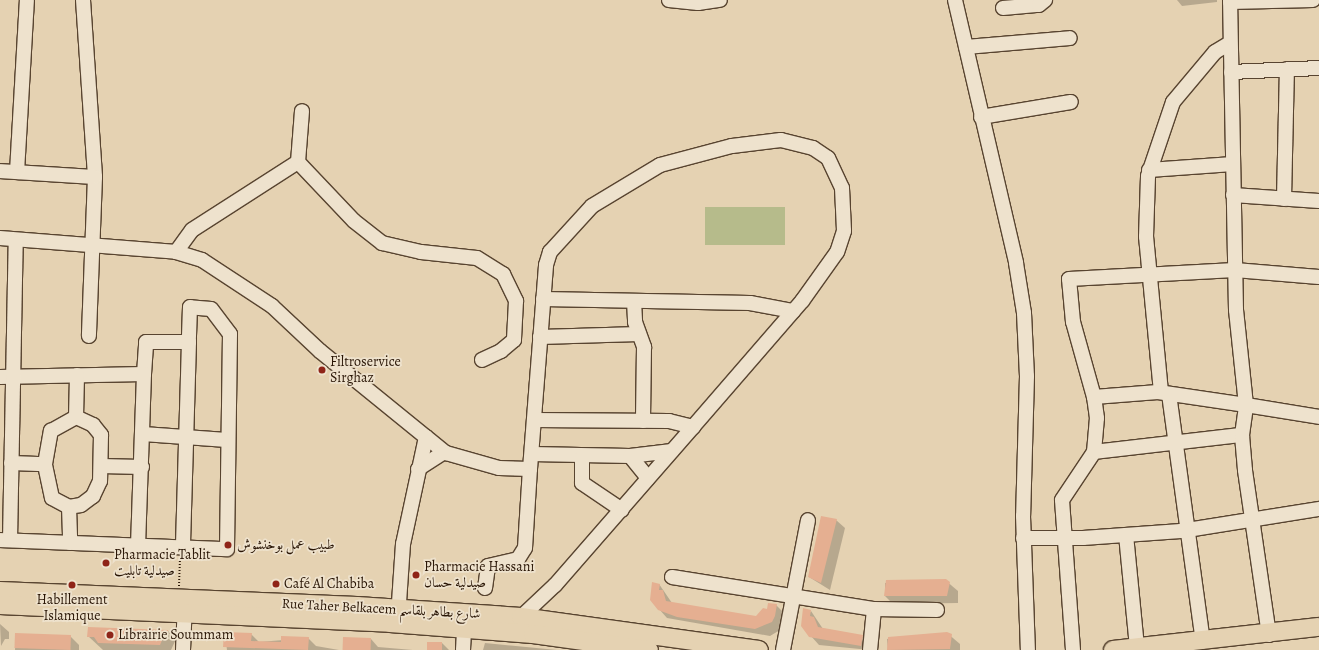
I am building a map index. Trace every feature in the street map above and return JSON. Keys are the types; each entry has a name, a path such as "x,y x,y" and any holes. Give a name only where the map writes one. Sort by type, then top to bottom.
{"main road":[{"name":"Rue Taher Belkacem شارع بطاهر بلقاسم","path":"0,591 183,599 398,616 521,617 759,650"},
{"name":"Rue Taher Belkacem شارع بطاهر بلقاسم","path":"0,605 183,599"},
{"name":"Rue Taher Belkacem شارع بطاهر بلقاسم","path":"398,616 464,629 533,634 646,650"},
{"path":"1113,650 1203,642 1319,627"}],"street":[{"path":"17,172 27,0"},
{"path":"83,0 95,177 94,248 89,336"},
{"path":"668,0 698,3 720,0"},
{"path":"955,0 1016,263 1024,313 1027,376 1023,538 1028,650"},
{"path":"1003,8 1039,5 1045,0"},
{"path":"1269,634 1251,520 1242,435 1246,406 1240,371 1235,270 1230,1 1314,0"},
{"path":"966,47 1070,38"},
{"path":"1203,642 1176,445 1165,393 1149,274 1146,237 1149,170 1173,102 1215,52 1230,43"},
{"path":"1231,72 1319,68"},
{"path":"1284,199 1287,69"},
{"path":"981,117 1071,102"},
{"path":"302,111 298,162 354,221 382,243 421,252 477,258 503,274 516,301 514,340 501,351 482,360"},
{"path":"485,588 488,566 518,559 525,548 543,299 550,252 592,206 660,165 732,146 781,140 813,148 828,158 842,188 844,231 837,252 793,311 622,510 555,585 521,617"},
{"path":"176,252 192,230 298,162"},
{"path":"1149,170 1233,164"},
{"path":"0,171 95,177"},
{"path":"1233,195 1319,201"},
{"path":"0,238 16,241 94,248 176,252 212,265 255,293 444,452 498,468 530,468"},
{"path":"16,241 6,376 7,469 5,540 183,548 227,549 228,328 211,309 190,308 185,438 183,548"},
{"path":"1073,650 1062,500 1094,452 1097,418 1094,397 1073,322 1069,278 1235,270 1319,277"},
{"path":"543,299 750,303 793,311"},
{"path":"634,301 639,334 644,346 643,421"},
{"path":"540,337 639,334"},
{"path":"138,546 146,342 189,342"},
{"path":"6,376 144,374"},
{"path":"76,417 77,375"},
{"path":"1094,397 1165,393 1319,417"},
{"path":"76,417 98,429 101,466 100,481 93,496 81,505 69,507 52,498 45,464 51,431 76,417"},
{"path":"534,420 669,421 693,427"},
{"path":"143,434 227,440"},
{"path":"1094,452 1176,445 1242,435"},
{"path":"398,616 403,544 426,437"},
{"path":"532,454 582,458 630,456 672,451"},
{"path":"418,469 444,452"},
{"path":"630,456 648,478"},
{"path":"582,458 582,483 622,510"},
{"path":"7,469 45,464"},
{"path":"101,466 142,467"},
{"path":"69,507 70,543"},
{"path":"1023,538 1065,538 1187,530 1319,509"},
{"path":"784,650 792,596 808,520"},
{"path":"1126,535 1137,648"},
{"path":"672,577 874,609 937,610"},
{"path":"183,599 183,650"},
{"path":"870,650 874,609"},
{"path":"463,650 464,629"}],"path":[{"path":"180,569 183,599"}],"green space":[{"path":"705,207 785,207 785,245 705,245"}],"building":[{"path":"821,516 837,519 821,583 808,577"},
{"path":"946,579 950,582 947,596 884,596 886,580"},
{"path":"652,582 660,584 659,590 663,590 666,601 756,616 763,608 767,609 768,603 777,604 775,616 772,622 755,629 677,617 658,610 650,600"},
{"path":"803,608 811,610 810,616 814,617 818,627 863,635 861,646 809,637 801,626"},
{"path":"88,627 168,630 168,638 163,638 160,645 98,643 94,637 87,637"},
{"path":"224,632 252,633 251,641 281,642 281,636 309,637 308,650 223,647"},
{"path":"947,632 952,634 950,649 887,650 888,637"},
{"path":"15,633 71,635 70,650 14,648"},
{"path":"343,637 371,638 371,650 343,650"},
{"path":"427,642 442,642 442,650 427,650"}],"place":[{"name":"Filtroservice Sirghaz","path":"322,370"},
{"name":"طبيب عمل بوخنشوش","path":"228,545"},
{"name":"Pharmacie Tablit صيدلية تابليت","path":"106,563"},
{"name":"Pharmacie Hassani صيدلية حسان","path":"416,575"},
{"name":"Café Al Chabiba","path":"276,584"},
{"name":"Habillement Islamique","path":"72,585"},
{"name":"Librairie Soummam","path":"110,635"}]}
